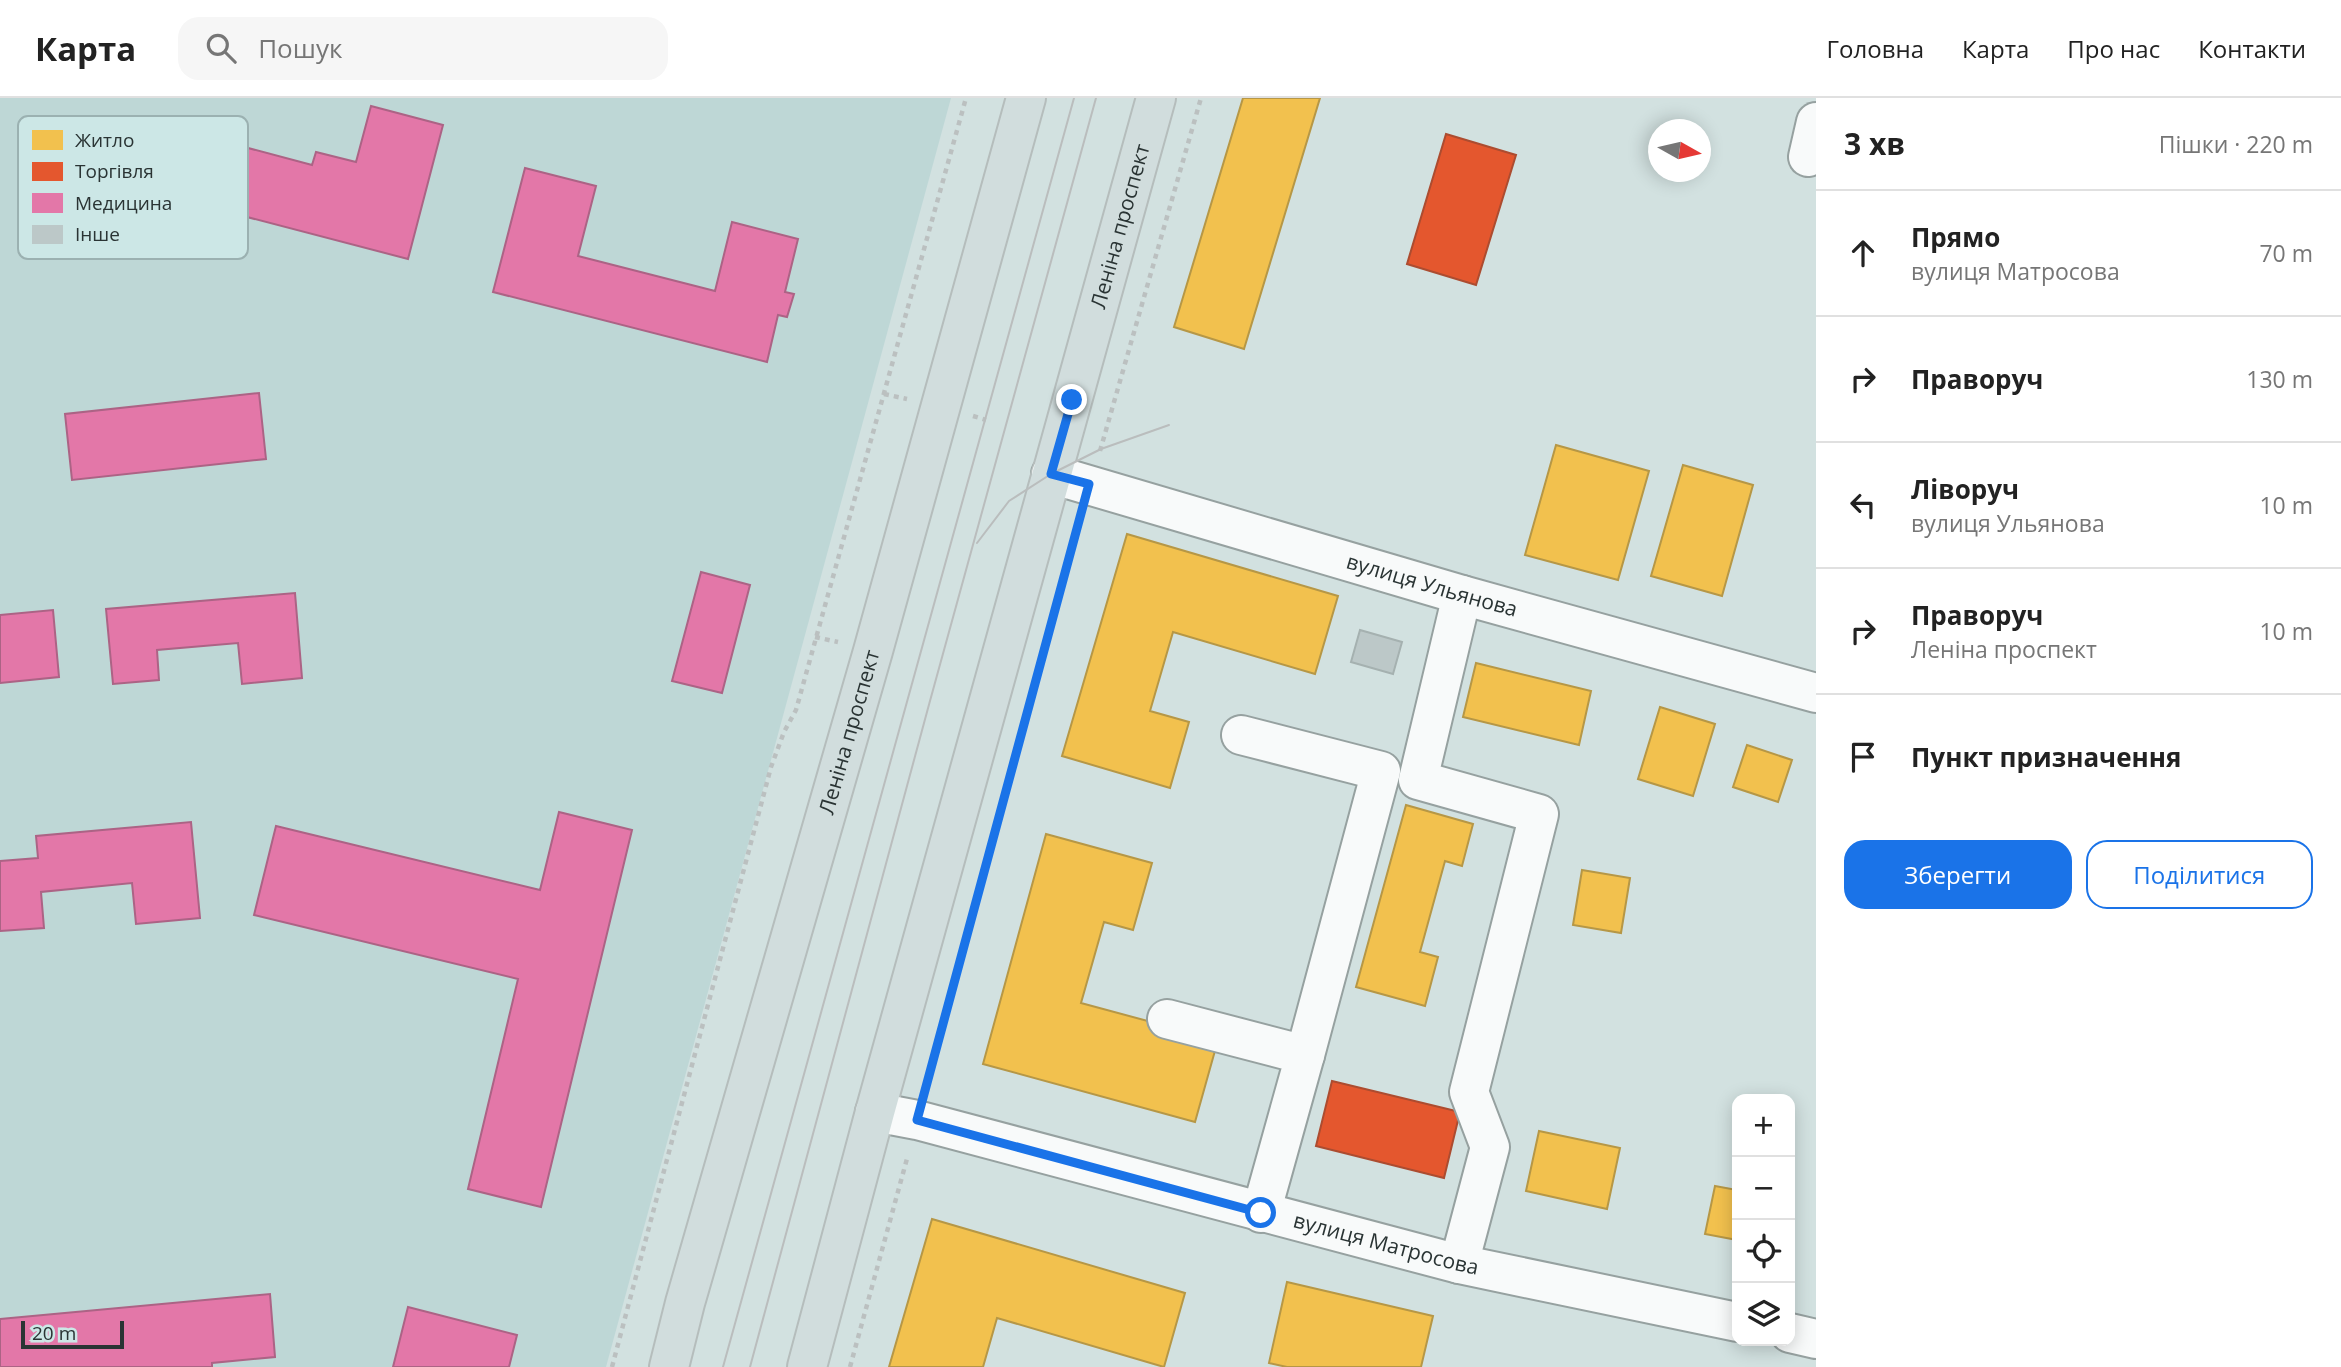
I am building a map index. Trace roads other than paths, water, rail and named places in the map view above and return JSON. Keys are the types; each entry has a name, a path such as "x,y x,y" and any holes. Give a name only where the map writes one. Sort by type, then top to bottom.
{"main road":[{"name":"Леніна проспект","path":"669,1367 685,1303 877,638 1026,98"},
{"name":"Леніна проспект","path":"807,1367 874,1112 1156,98"}],"street":[{"name":"вулиця Ульянова","path":"1051,474 1462,594 1816,693"},
{"path":"1459,1264 1490,1147 1469,1092 1539,814 1418,780 1462,594"},
{"path":"1241,734 1381,771 1261,1213"},
{"path":"1167,1019 1305,1055"},
{"name":"вулиця Матросова","path":"874,1112 917,1120 1459,1264 1732,1321"},
{"path":"1795,1334 1816,1339"}],"tram line":[{"path":"723,1367 1074,98"},
{"path":"750,1367 1096,98"},
{"path":"977,543 1009,501 1051,474 1101,449 1169,425"}]}
